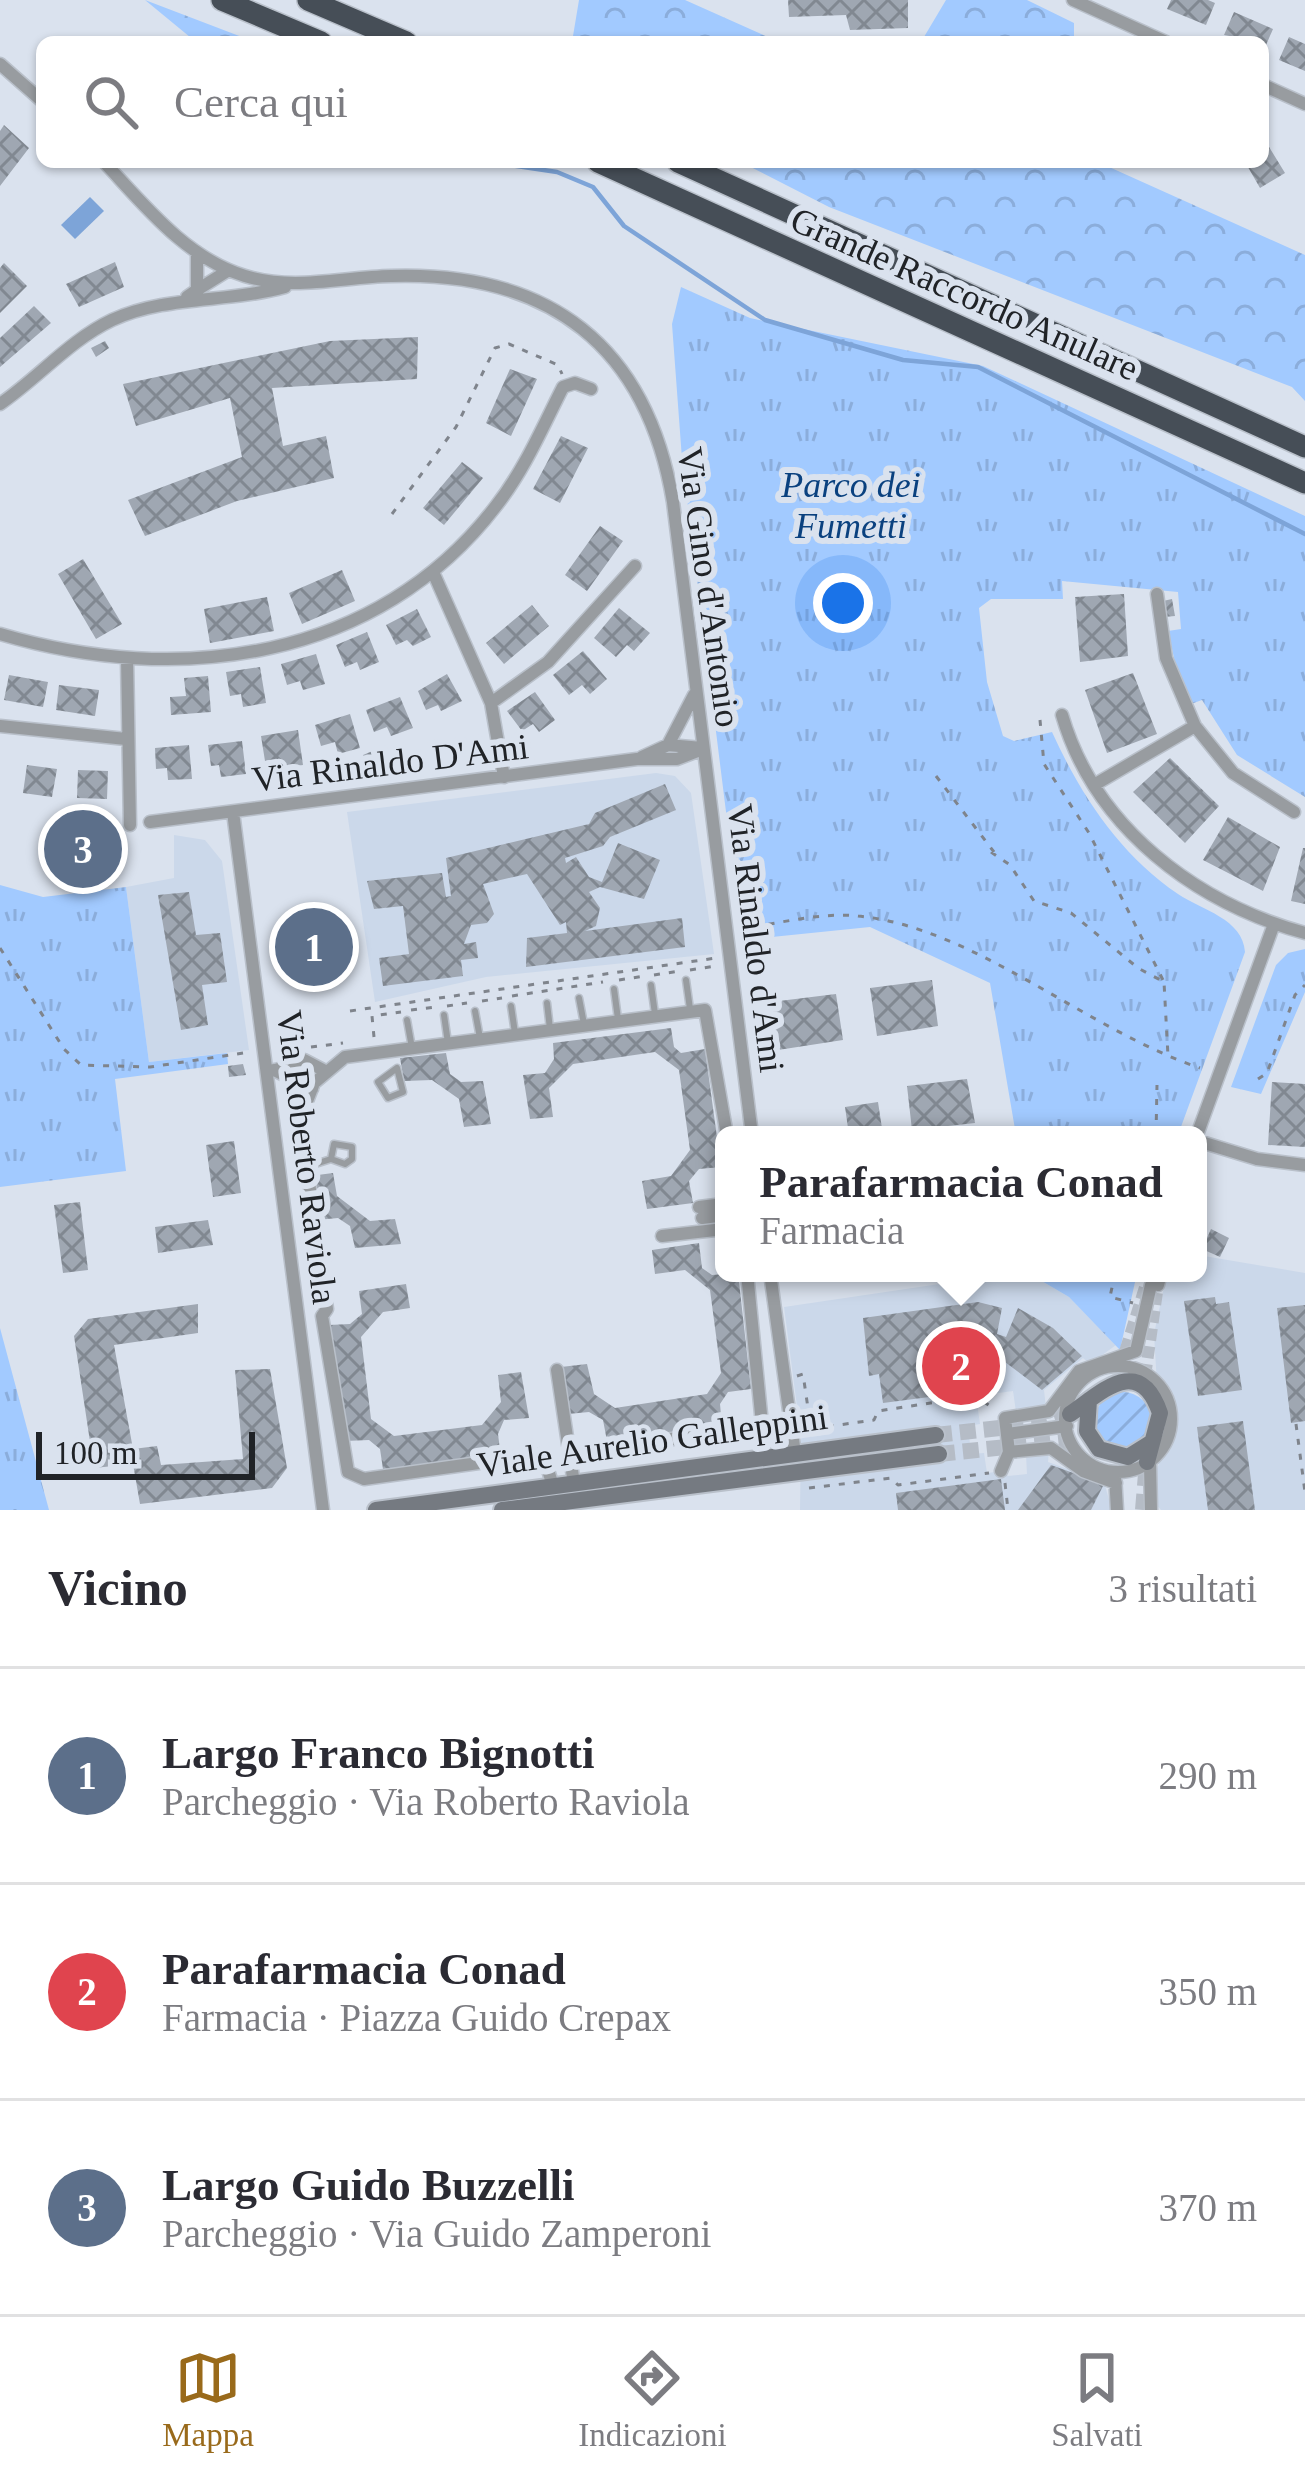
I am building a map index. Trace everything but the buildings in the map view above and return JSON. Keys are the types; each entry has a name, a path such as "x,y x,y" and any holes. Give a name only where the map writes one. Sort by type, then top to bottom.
{"highway":[{"path":"222,0 307,36"},
{"path":"308,0 392,36"},
{"name":"Grande Raccordo Anulare","path":"611,168 1305,483"},
{"name":"Grande Raccordo Anulare","path":"691,168 1305,447"}],"street":[{"path":"1073,0 1153,36"},
{"path":"0,64 36,96"},
{"path":"1269,89 1305,104"},
{"path":"110,168 196,251 230,270 293,284"},
{"path":"196,251 197,290"},
{"path":"0,404 97,328 181,300 230,270"},
{"path":"215,298 230,270"},
{"name":"Via Gino d'Antonio","path":"293,284 399,276 483,281 558,311 610,353 643,399 664,454 703,749"},
{"path":"181,300 293,284"},
{"path":"0,634 127,658 214,660 293,645 357,620 434,572 503,497 567,384 591,389"},
{"path":"491,703 548,662 635,566"},
{"path":"434,572 491,703 504,777"},
{"path":"1157,593 1166,658 1195,726 1233,773 1294,812"},
{"path":"127,658 130,825"},
{"path":"697,688 668,745 703,749"},
{"path":"1062,715 1094,785 1131,832 1177,874 1274,924 1305,933"},
{"path":"0,726 126,739"},
{"path":"1094,785 1195,726"},
{"name":"Via Rinaldo D'Ami","path":"637,759 668,745"},
{"name":"Via Rinaldo D'Ami","path":"151,822 637,759 670,760 703,749"},
{"name":"Via Rinaldo d'Ami","path":"703,749 751,1126"},
{"name":"Via Rinaldo D'Ami","path":"670,760 707,784"},
{"name":"Via Roberto Raviola","path":"233,812 264,1050 272,1070 323,1510"},
{"path":"1202,1126 1274,924"},
{"path":"553,1486 543,1454 364,1479 348,1472 300,1119 312,1089 345,1057 690,1009 709,1016 727,1126"},
{"path":"272,1070 304,1060 327,1072"},
{"path":"272,1070 312,1089"},
{"path":"1207,1141 1256,1159 1305,1165"},
{"path":"715,1207 700,1213 715,1214"},
{"path":"662,1236 715,1230"},
{"path":"570,1456 763,1424 748,1282"},
{"path":"771,1282 795,1454"},
{"path":"1150,1510 1149,1463 1160,1413 1136,1351 1152,1282"},
{"path":"1001,1471 1009,1452 1005,1418 1049,1412 1079,1371 1106,1357 1136,1351"},
{"path":"1009,1452 1060,1450 1083,1471 1114,1476 1149,1463 1163,1448 1170,1424 1166,1399 1147,1380 1120,1365 1088,1373 1073,1392 1075,1429 1084,1461 1114,1476"},
{"path":"1075,1429 1089,1400 1120,1368"},
{"path":"557,1370 574,1484"},
{"path":"1107,1384 1147,1380"},
{"path":"1075,1429 1089,1400"},
{"path":"1006,1434 1075,1429 1105,1452 1133,1455 1155,1437"},
{"name":"Viale Aurelio Galleppini","path":"376,1510 795,1454 937,1444 502,1510"},
{"path":"1105,1452 1114,1476 1117,1510"}],"lane":[{"path":"686,980 690,1009"},
{"path":"651,985 655,1014"},
{"path":"614,989 618,1019"},
{"path":"579,998 584,1024"},
{"path":"547,1003 550,1028"},
{"path":"511,1006 514,1034"},
{"path":"475,1011 480,1038"},
{"path":"444,1015 448,1043"},
{"path":"407,1020 412,1048"},
{"path":"396,1050 404,1093 388,1098 377,1082 397,1068"},
{"path":"306,1168 331,1159 349,1162 352,1147 342,1141 334,1144 331,1159"}],"path":[{"path":"392,514 456,427 499,346 557,365 567,384"},
{"path":"1040,720 1044,764 1089,833 1164,982 1168,1058"},
{"path":"937,776 1034,901 1071,913 1138,968 1164,982"},
{"path":"725,931 853,915 937,936 1168,1058 1200,1068"},
{"path":"0,948 64,1049 81,1065 150,1067 264,1050"},
{"path":"350,1011 729,960"},
{"path":"374,1039 372,1016 729,960"},
{"path":"1258,1079 1267,1073 1295,995 1305,985"},
{"path":"305,1048 351,1042"},
{"path":"1156,1126 1157,1085"},
{"path":"1113,1282 1110,1298 1146,1306"},
{"path":"799,1393 796,1375 803,1374 810,1422 817,1428 874,1420 878,1411"},
{"path":"867,1408 878,1411 976,1396 1005,1418"},
{"path":"1296,1424 1305,1492"},
{"path":"809,1489 891,1478 898,1485 1001,1471 1008,1510"}],"shaded area":[{"path":"90,197 104,211 75,239 61,225"},
{"path":"656,773 675,776 691,793 714,954 486,977 375,1002 347,812"},
{"path":"174,835 205,840 222,861 249,1050 149,1062 126,887 174,878"},
{"path":"1207,1257 1305,1273 1305,1510 1161,1510 1156,1504 1154,1474 1159,1464 1153,1462 1170,1424 1157,1384 1154,1334 1165,1282 1207,1282"},
{"path":"953,1282 1043,1282 1069,1297 1116,1345 1090,1364 1083,1358 1044,1390 1046,1408 1016,1412 1013,1391 976,1396 980,1424 968,1426 971,1454 984,1453 987,1473 1004,1471 1008,1476 1027,1474 1026,1454 1049,1451 1048,1462 1104,1482 1112,1510 800,1510 801,1437 784,1307"}],"green space":[{"path":"145,0 239,36 189,36"},
{"path":"579,0 685,0 766,36 573,36"},
{"path":"946,0 1027,0 1074,23 1074,36 925,36"},
{"path":"753,168 1111,168 1305,255 1305,401 1292,387 829,207"},
{"name":"Parco dei Fumetti","path":"681,287 750,318 983,366 1305,516 1305,797 1237,755 1202,700 1191,704 1179,680 1168,631 1181,629 1178,592 1062,581 1063,599 991,599 979,608 987,682 1003,736 1014,741 1052,732 1075,778 1120,842 1178,894 1229,923 1243,941 1245,952 1181,1126 1014,1126 990,983 870,927 742,940 682,459 672,324"},
{"path":"0,885 43,897 126,887 149,1062 227,1053 228,1064 115,1079 126,1171 0,1187"},
{"path":"1305,949 1305,992 1261,1094 1231,1087 1276,965 1288,953"},
{"path":"1043,1282 1135,1282 1120,1350 1069,1297"},
{"path":"0,1328 49,1510 0,1510"},
{"path":"1123,1392 1143,1400 1151,1420 1143,1440 1123,1448 1103,1440 1095,1420 1103,1400"}],"waterway":[{"path":"530,168 557,172 593,187 624,226 765,320 903,360 978,367 1305,534"}],"tunnel":[{"path":"1120,1368 1146,1284"},
{"path":"1145,1376 1158,1285"},
{"path":"936,1435 1037,1424 1070,1414"},
{"path":"939,1454 1074,1440"},
{"path":"1143,1510 1147,1462"}],"place":[{"name":"Largo Guido Buzzelli","path":"83,849"},
{"name":"Largo Franco Bignotti","path":"314,947"},
{"name":"Parafarmacia Conad","path":"961,1366"}]}
